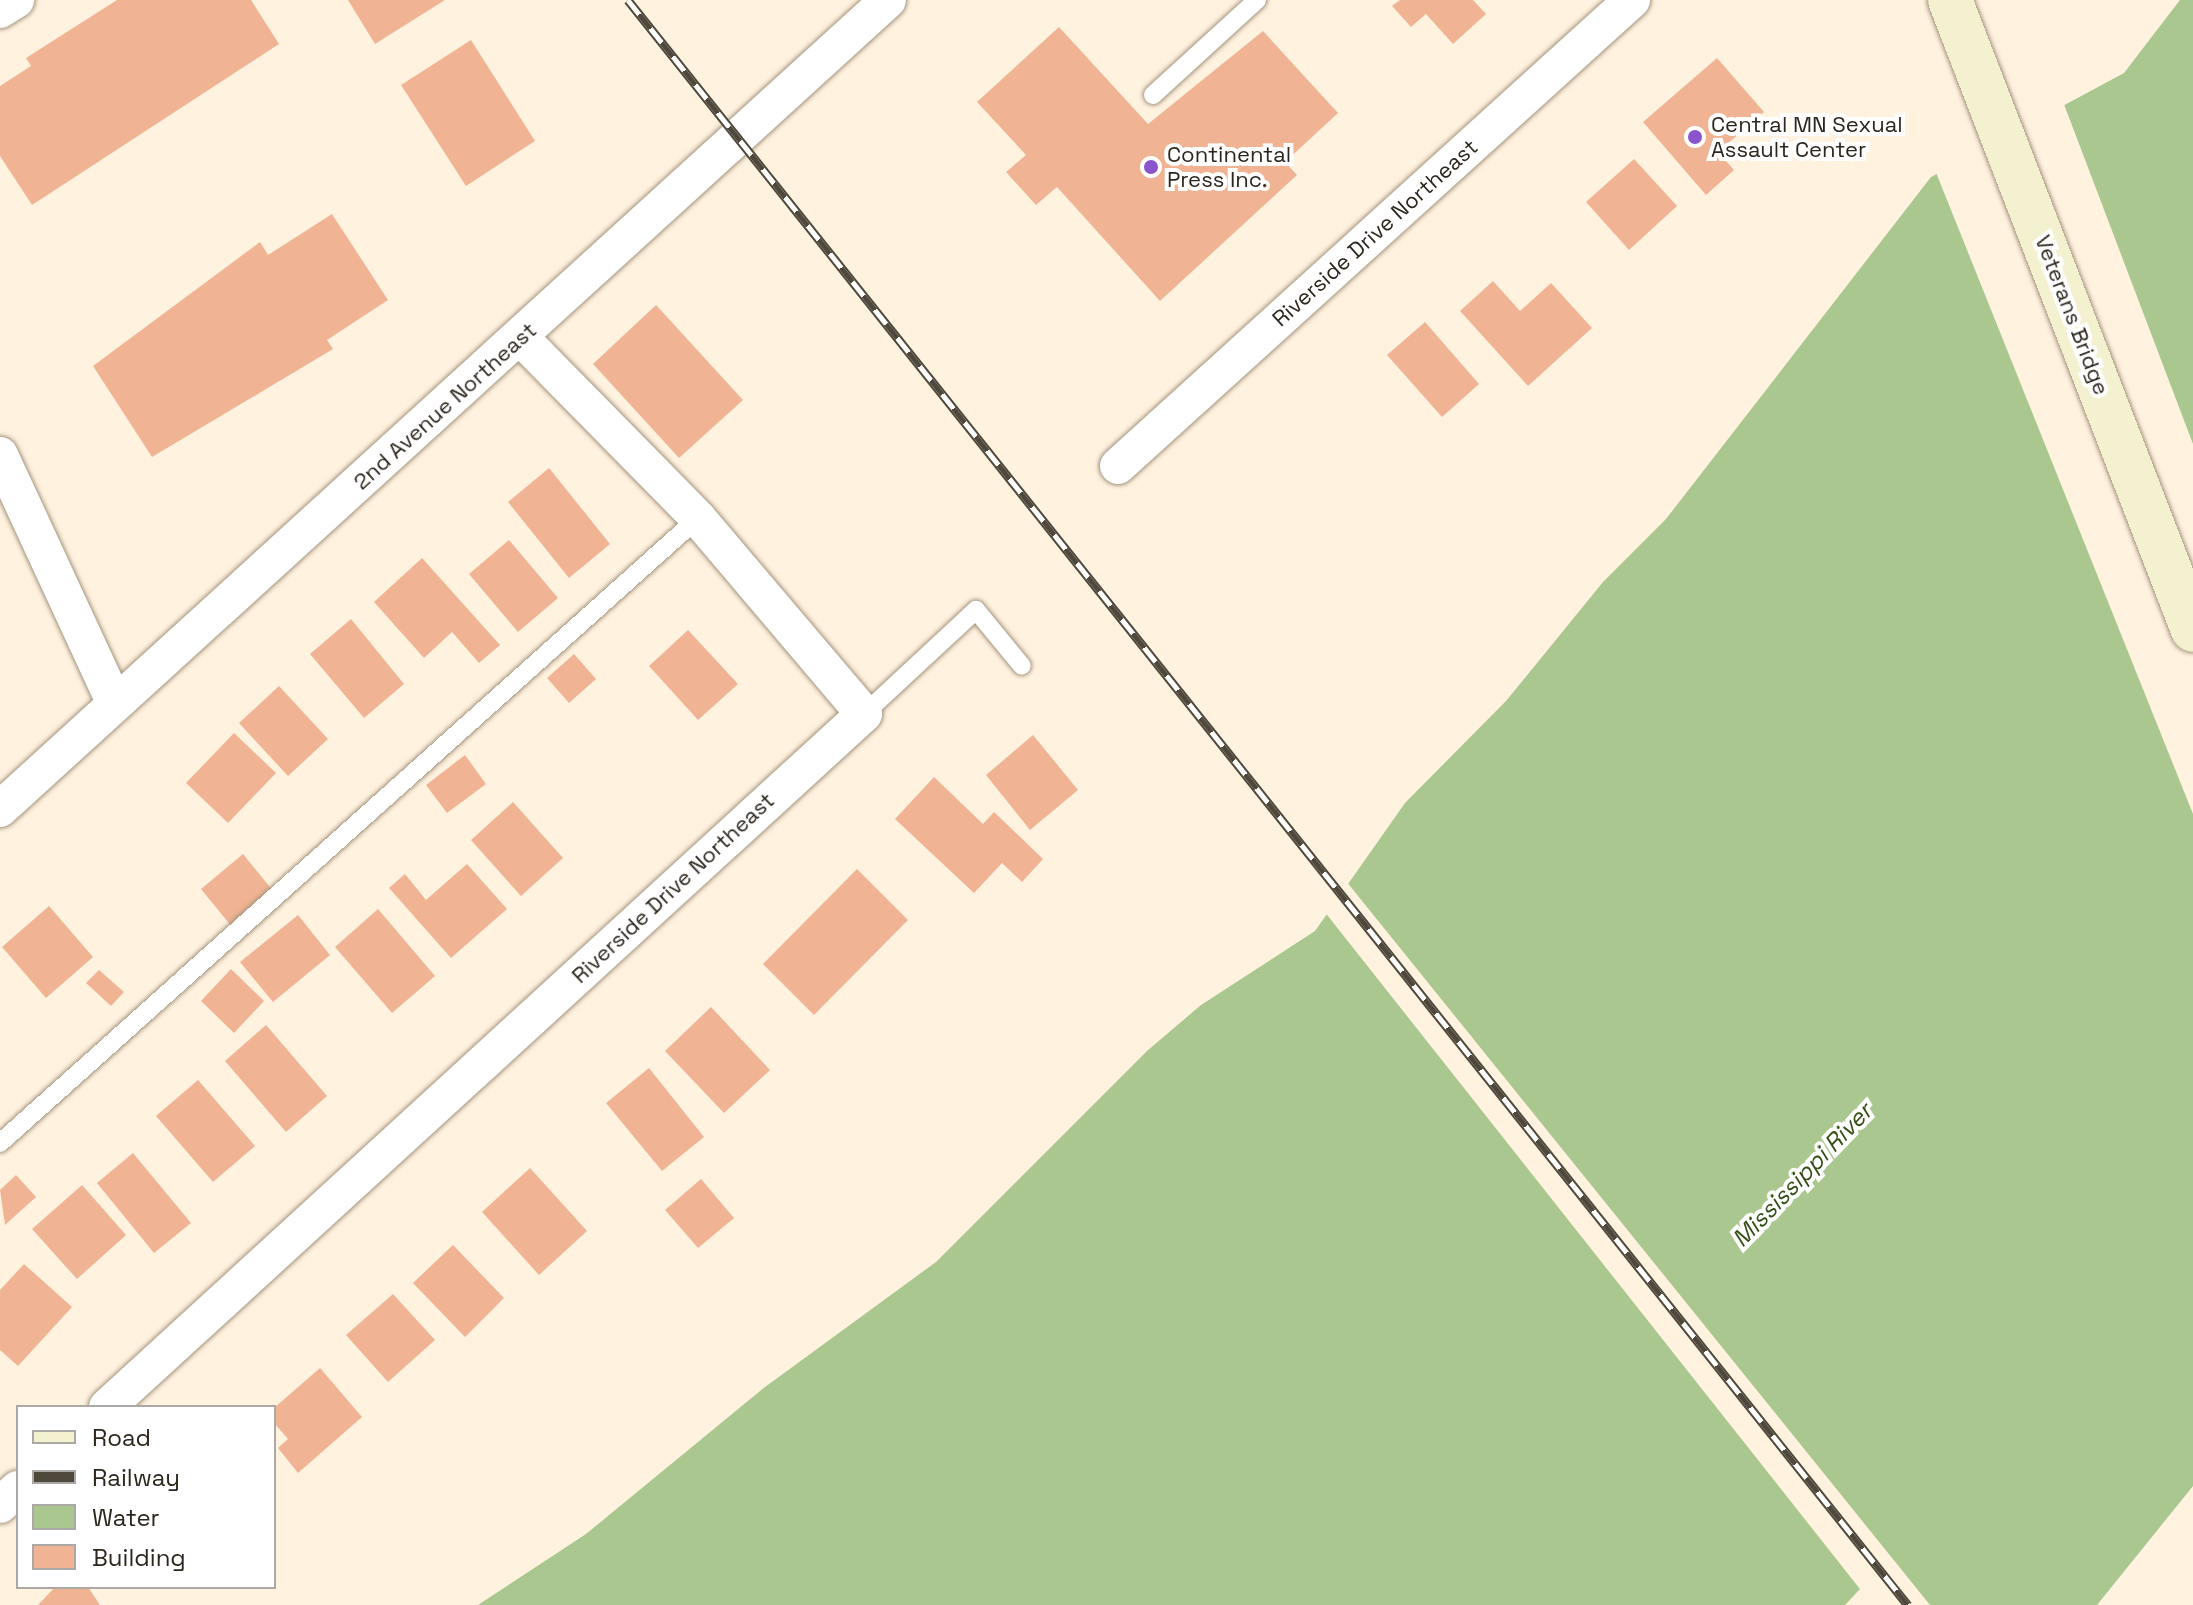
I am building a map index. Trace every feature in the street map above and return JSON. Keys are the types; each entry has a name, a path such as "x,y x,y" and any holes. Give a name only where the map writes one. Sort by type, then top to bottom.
{"main road":[{"name":"Veterans Bridge","path":"1950,0 2193,630"}],"street":[{"path":"0,10 16,0"},
{"name":"2nd Avenue Northeast","path":"0,809 114,702 521,338 888,0"},
{"name":"Riverside Drive Northeast","path":"1118,466 1632,0"},
{"path":"521,338 698,518 864,714"},
{"path":"0,455 114,702"},
{"name":"Riverside Drive Northeast","path":"109,1405 864,714"},
{"path":"0,1505 16,1491"}],"lane":[{"path":"1153,95 1257,0"},
{"path":"0,1143 698,518"},
{"path":"864,714 976,610 1022,666"}],"water":[{"name":"Mississippi River","path":"2180,0 2193,0 2193,1486 2097,1605 478,1605 586,1534 765,1387 936,1262 1147,1051 1201,1005 1315,931 1405,803 1506,701 1603,582 1666,519 1931,177 2124,73"}],"pier":[{"path":"2062,99 2193,444 2193,814 1935,170"},
{"path":"1346,881 1930,1605 1845,1605 1860,1589 1324,911"}],"building":[{"path":"117,0 251,0 279,44 32,205 0,156 0,86 31,66 26,58"},
{"path":"348,0 445,0 375,44"},
{"path":"1400,0 1473,0 1486,14 1453,44 1426,14 1411,27 1392,6"},
{"name":"Continental Press Inc.","path":"1059,27 1148,124 1263,31 1338,113 1285,162 1297,175 1160,301 1057,187 1036,205 1006,172 1026,155 977,102"},
{"path":"471,40 535,141 466,186 401,85"},
{"name":"Central MN Sexual Assault Center","path":"1717,58 1764,112 1718,152 1734,170 1706,195 1643,122"},
{"path":"1634,159 1677,206 1629,250 1586,202"},
{"path":"332,214 388,300 327,340 333,349 152,457 93,366 260,242 268,255"},
{"path":"1493,281 1520,311 1551,283 1592,328 1528,386 1460,311"},
{"path":"656,305 743,400 679,458 593,364"},
{"path":"1425,322 1479,384 1442,417 1387,355"},
{"path":"549,468 610,544 569,578 508,502"},
{"path":"509,540 558,598 518,632 469,574"},
{"path":"422,558 500,645 479,663 452,632 424,658 374,602"},
{"path":"351,619 404,684 364,718 310,654"},
{"path":"688,630 738,684 698,720 649,666"},
{"path":"574,654 596,679 569,703 547,678"},
{"path":"279,686 328,739 288,776 239,723"},
{"path":"234,733 276,773 228,823 186,783"},
{"path":"1033,735 1078,790 1030,830 986,775"},
{"path":"465,755 486,784 447,813 426,785"},
{"path":"934,777 983,824 994,812 1043,859 1022,882 1002,863 974,893 895,819"},
{"path":"513,802 563,858 521,896 471,840"},
{"path":"243,854 274,892 232,927 201,889"},
{"path":"467,864 507,909 451,958 389,888 405,874 426,900"},
{"path":"857,869 908,920 814,1015 763,964"},
{"path":"49,906 93,957 46,998 2,947"},
{"path":"378,909 435,976 392,1013 335,947"},
{"path":"298,915 330,955 273,1002 240,962"},
{"path":"231,969 264,1001 234,1033 201,1001"},
{"path":"99,970 124,992 111,1006 86,983"},
{"path":"711,1007 770,1070 724,1113 665,1051"},
{"path":"266,1025 327,1096 286,1132 225,1061"},
{"path":"649,1068 704,1137 662,1171 606,1103"},
{"path":"198,1080 255,1146 213,1182 156,1116"},
{"path":"133,1153 191,1223 154,1253 97,1183"},
{"path":"530,1168 587,1231 539,1275 482,1212"},
{"path":"16,1175 36,1197 5,1225 0,1190"},
{"path":"701,1179 734,1218 698,1248 665,1210"},
{"path":"82,1185 126,1235 77,1279 32,1229"},
{"path":"453,1245 504,1298 465,1337 413,1283"},
{"path":"24,1264 72,1307 18,1366 0,1350 0,1290"},
{"path":"393,1294 435,1340 388,1382 346,1335"},
{"path":"320,1368 362,1417 298,1473 278,1448 288,1439 276,1425 276,1406"},
{"path":"53,1589 89,1589 100,1605 38,1605"}],"railway":[{"path":"628,0 1908,1605"}],"place":[{"name":"Central MN Sexual Assault Center","path":"1695,137"},
{"name":"Continental Press Inc.","path":"1151,167"}]}
